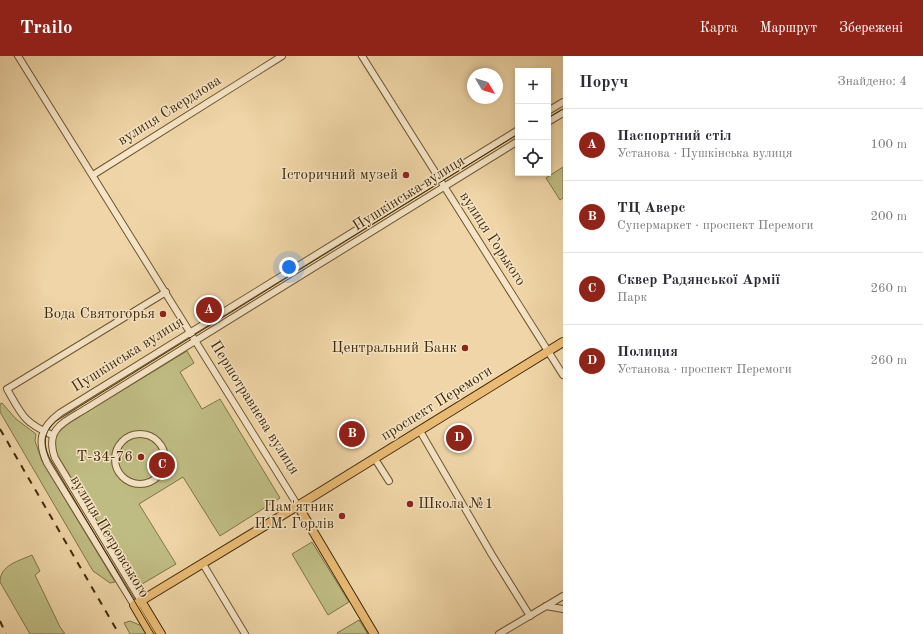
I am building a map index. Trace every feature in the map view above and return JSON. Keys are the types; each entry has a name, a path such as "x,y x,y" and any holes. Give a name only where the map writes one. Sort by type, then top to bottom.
{"main road":[{"name":"проспект Перемоги","path":"138,603 375,459 563,342"},
{"name":"Першотравнева вулиця","path":"298,506 374,634"},
{"name":"вулиця Петровського","path":"138,603 151,634"},
{"name":"вулиця Петровського","path":"138,603 161,634"}],"street":[{"name":"Першотравнева вулиця","path":"18,56 298,506"},
{"name":"вулиця Свердлова","path":"93,175 282,56"},
{"name":"вулиця Горького","path":"362,56 563,375"},
{"path":"551,109 563,102"},
{"path":"551,120 563,113"},
{"name":"Пушкінська вулиця","path":"43,432 51,419 60,413 515,132"},
{"name":"Пушкінська вулиця","path":"52,435 61,424 515,143"},
{"path":"52,435 34,427 24,418 7,389 166,292"},
{"path":"420,430 492,555 530,616"},
{"name":"вулиця Петровського","path":"43,432 41,447 47,463 138,603"},
{"path":"139,434 151,436 161,443 164,449 166,455 165,466 160,476 150,483 138,485 133,484 119,473 115,463 118,446 127,437 139,434"},
{"name":"вулиця Петровського","path":"52,435 55,458 138,603"},
{"path":"375,459 389,481"},
{"path":"202,564 245,634"},
{"path":"499,634 563,596"},
{"path":"546,606 563,609"}],"shaded area":[{"path":"563,167 563,198 560,200 546,178"},
{"path":"187,351 194,363 180,372 202,409 220,399 280,498 220,536 183,477 139,504 176,564 137,587 56,453 55,440 59,429"},
{"path":"2,403 16,419 36,434 35,441 42,461 115,582 110,583 93,571 0,412 0,404"},
{"path":"312,542 349,602 328,615 292,554"},
{"path":"32,555 40,571 35,575 60,627 65,634 30,634 0,582 3,571 11,564"},
{"path":"359,620 368,634 337,633"},
{"path":"130,621 142,626 147,634 130,634 124,623"}],"tram line":[{"path":"551,116 563,109"},
{"path":"154,634 50,459 45,444 47,434 52,425 56,421 515,136"}],"railway":[{"path":"0,429 119,634"},
{"path":"0,621 6,634"}],"place":[{"name":"Історичний музей","path":"406,175"},
{"name":"Паспортний стіл","path":"209,310"},
{"name":"Вода Святогорья","path":"163,314"},
{"name":"Центральний Банк","path":"465,348"},
{"name":"ТЦ Аверс","path":"352,434"},
{"name":"Полиция","path":"459,438"},
{"name":"Т-34-76","path":"141,457"},
{"name":"Сквер Радянської Армії","path":"162,465"},
{"name":"Школа №1","path":"410,504"},
{"name":"Пам'ятник П.М. Горлів","path":"342,516"}]}
